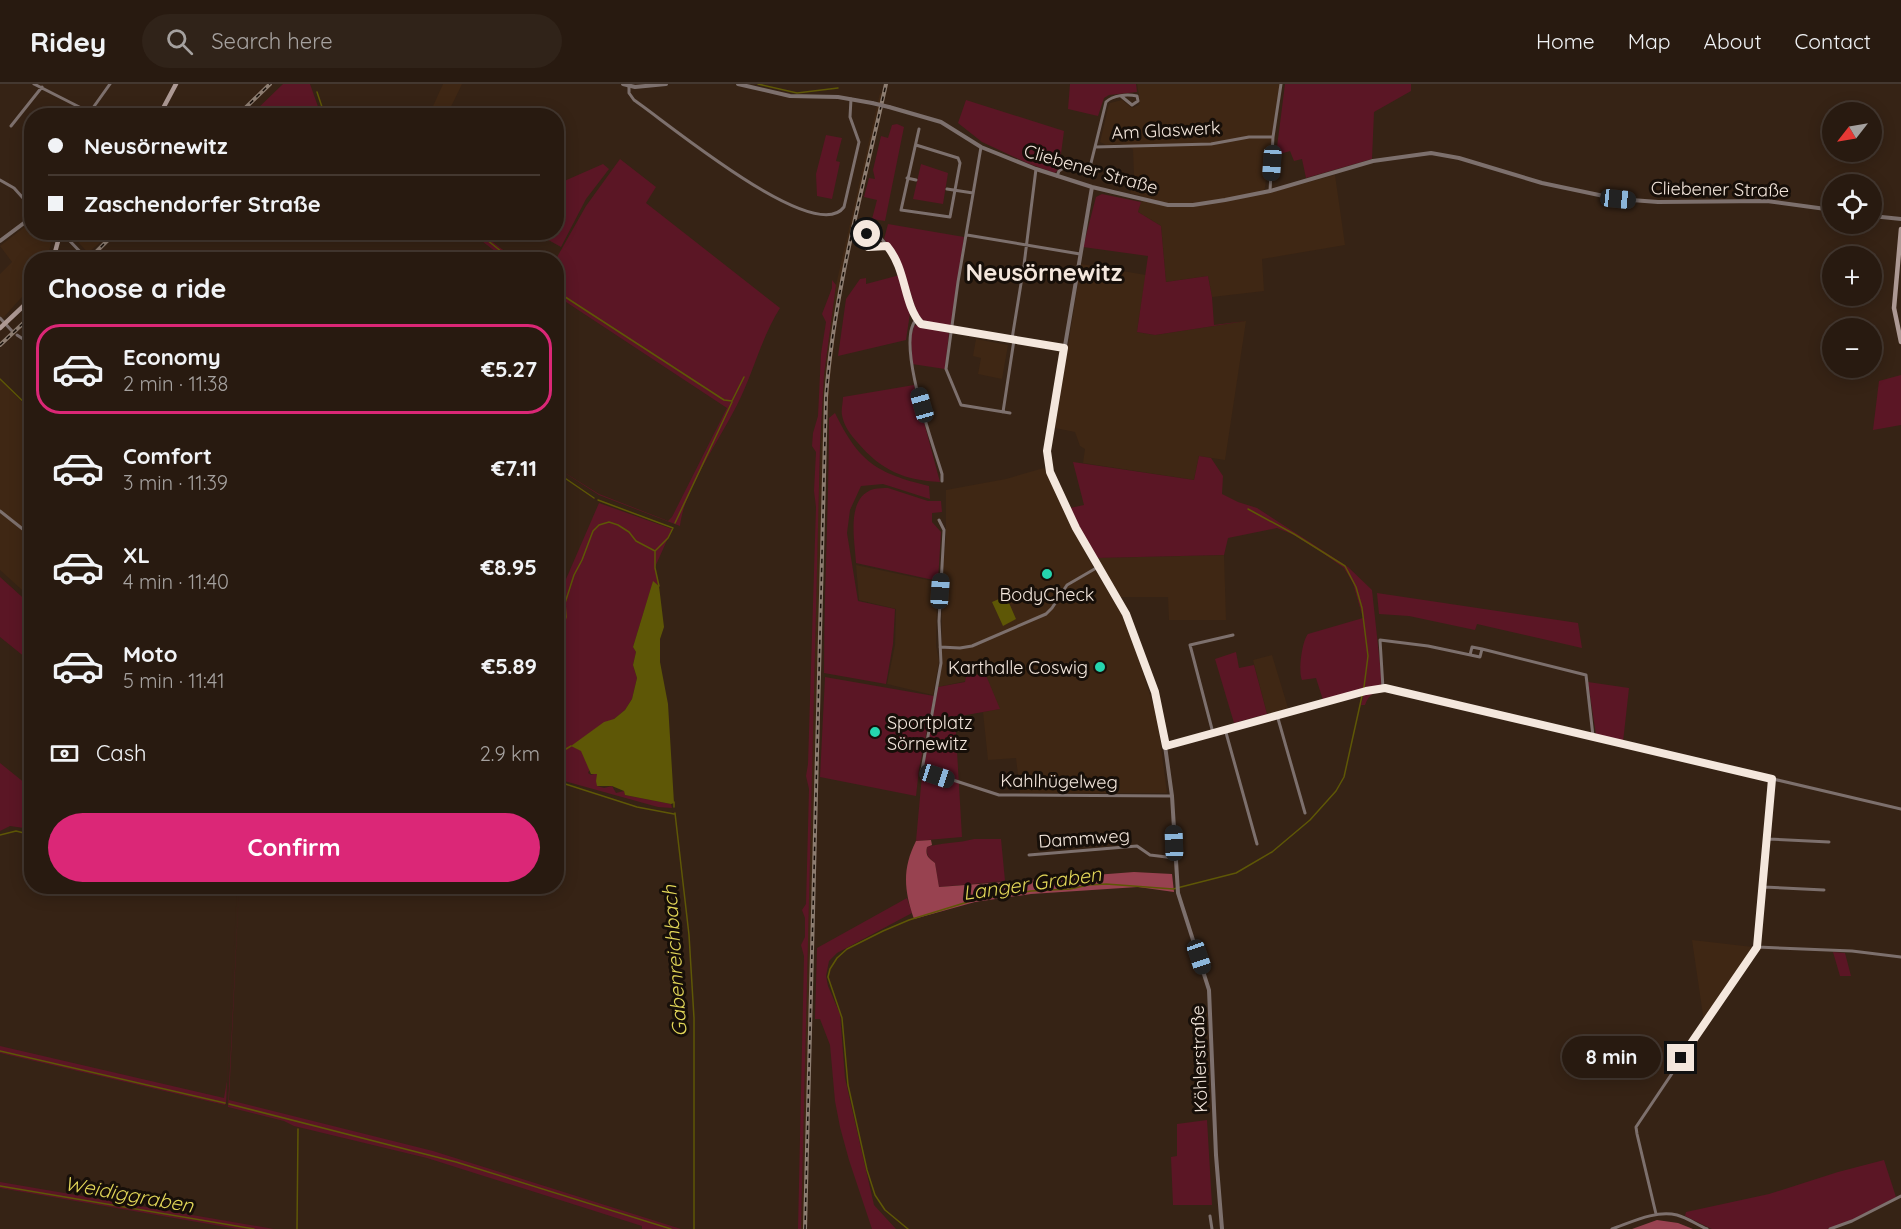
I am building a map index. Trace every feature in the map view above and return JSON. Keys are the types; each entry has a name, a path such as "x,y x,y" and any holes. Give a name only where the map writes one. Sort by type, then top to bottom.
{"main road":[{"path":"163,108 176,84"},
{"path":"1901,229 1894,308 1901,342"},
{"path":"0,328 24,305"}],"street":[{"path":"34,84 82,108"},
{"path":"27,108 49,84"},
{"path":"93,108 110,84"},
{"path":"623,84 629,86 666,84"},
{"name":"Cliebener Straße","path":"738,84 790,96 851,99 940,122 981,147 1036,169 1092,187 1162,204 1180,206 1206,204 1270,191 1373,161 1431,153 1459,158 1542,183 1618,199 1658,202 1767,201 1822,208"},
{"path":"1270,191 1273,137 1281,84"},
{"path":"629,86 629,93 634,100 732,172 794,207 809,212 834,215 840,213 844,207 859,142 850,117 851,99"},
{"name":"Am Glaswerk","path":"1057,176 1066,166 1090,167 1104,105 1111,97 1121,96 1136,95 1138,101 1132,105 1121,96"},
{"path":"11,126 24,111"},
{"path":"916,145 958,158 960,163 950,217 901,210 919,129"},
{"name":"Am Glaswerk","path":"1095,147 1211,144 1249,137 1273,137"},
{"path":"981,147 946,369 961,405 1010,413"},
{"path":"1003,412 1036,169"},
{"path":"907,178 916,180"},
{"path":"0,180 14,188 24,199"},
{"name":"Köhlerstraße","path":"1092,187 1047,451 1048,461 1050,472 1071,518 1122,605 1155,692 1166,746 1172,796 1178,893 1209,990 1216,1155 1222,1227 1211,1224"},
{"path":"947,189 974,193"},
{"path":"1882,217 1901,219"},
{"path":"0,241 24,223"},
{"path":"887,246 868,247 865,242 867,234 875,232 887,246 897,261 917,319 921,324 1064,348"},
{"path":"966,235 1080,254"},
{"path":"69,240 79,252"},
{"path":"0,318 12,331"},
{"path":"917,319 912,323 910,330 911,367 942,474 942,481"},
{"path":"17,335 24,340"},
{"path":"0,511 24,529"},
{"path":"939,520 944,530 939,647 972,646 1040,617 1052,608 1067,585 1098,567"},
{"path":"1213,733 1190,645 1233,635"},
{"path":"1383,688 1380,640 1418,644 1480,657 1482,649"},
{"name":"Kahlhügelweg","path":"939,647 939,673 922,770 999,795 1172,796"},
{"path":"1470,655 1472,647 1586,675 1593,736"},
{"path":"1166,746 1361,692 1383,688 1901,809"},
{"path":"1277,715 1305,813"},
{"path":"1225,729 1257,844"},
{"path":"1656,1214 1637,1134 1637,1124 1757,947 1772,779"},
{"path":"1767,839 1829,842"},
{"name":"Dammweg","path":"1029,855 1137,846 1150,855 1175,858"},
{"path":"1763,886 1824,891"},
{"path":"1757,947 1852,951 1901,957"},
{"path":"1830,1229 1852,1221 1901,1196"},
{"path":"1612,1229 1656,1214 1677,1215 1707,1229"},
{"path":"1210,1216 1212,1229"}],"shaded area":[{"path":"283,84 310,84 319,108 258,108"},
{"path":"443,84 462,84 450,108 432,108"},
{"path":"1070,84 1136,84 1137,92 1109,95 1104,98 1098,116 1068,109"},
{"path":"1137,84 1280,84 1264,194 1335,175 1345,245 1262,259 1264,291 1212,297 1208,276 1166,282 1161,226 1138,212 1142,196 1130,193 1134,175 1133,149 1120,144 1106,145 1100,142 1110,103 1122,100 1132,108 1139,105"},
{"path":"1285,84 1411,84 1411,91 1374,112 1372,159 1306,178 1302,159 1294,161 1290,151 1276,155"},
{"path":"880,93 886,94 842,283 835,322 837,322 830,377 826,445 806,1229 801,1229 818,512 824,375 836,285"},
{"path":"966,100 1064,131 1059,169 1055,173 982,142 958,123"},
{"path":"897,124 904,127 885,221 872,219 877,200 864,197 869,178 875,179 873,170 881,136 888,138 892,125"},
{"path":"826,135 842,138 836,161 840,162 832,199 817,196 816,174"},
{"path":"620,159 656,187 646,203 780,308 737,405 695,481 680,526 599,495 564,472 599,494 668,521 727,408 564,301 564,252 560,252 586,206"},
{"path":"603,164 609,169 586,199 561,247 548,240 564,240 564,181"},
{"path":"921,164 948,173 943,204 913,199"},
{"path":"1102,194 1141,202 1138,212 1161,226 1166,282 1208,276 1214,325 1246,321 1155,335 1137,332 1148,256 1083,247 1096,197"},
{"path":"888,224 964,237 951,327 927,322 917,313 896,256 884,239"},
{"path":"24,227 24,240 51,240 49,252 24,252 24,295 3,318 0,316 0,274 12,262 0,246"},
{"path":"76,240 103,240 89,252"},
{"path":"481,240 490,240 506,252 496,252"},
{"path":"1081,264 1146,275 1137,332 1155,335 1246,321 1225,460 1199,456 1194,480 1083,463 1085,449 1080,446 1075,432 1055,428"},
{"path":"900,275 910,313 906,340 838,356 846,299 860,279 866,278 866,284"},
{"path":"832,280 836,285 824,375 820,445 801,1229 798,1229 804,956 801,945 805,937 805,918 802,910 806,904 809,789 806,776 816,507 814,491 816,452 812,446 818,416 821,354 826,322 822,314 832,288"},
{"path":"916,325 949,333 945,369 912,364 911,337"},
{"path":"976,339 1008,345 1002,379 978,374 981,358 973,356"},
{"path":"1901,375 1901,425 1873,430 1879,381"},
{"path":"0,380 24,404 24,592 0,570"},
{"path":"914,385 940,482 915,479 885,467 858,443 848,431 843,419 843,397"},
{"path":"835,413 852,443 871,463 895,476 929,486 930,499 883,484 861,486 850,510 847,533 858,601 895,609 893,644 886,684 824,673 829,418"},
{"path":"1199,456 1211,458 1223,476 1222,494 1257,508 1348,567 1372,590 1382,683 1379,686 1323,700 1316,678 1302,680 1301,657 1308,634 1363,618 1353,583 1344,568 1294,535 1277,528 1228,538 1224,555 1095,558 1070,508 1084,505 1073,462 1194,480"},
{"path":"1044,468 1089,560 1121,613 1136,651 1157,717 1167,793 1020,793 1016,758 988,760 983,712 999,709 966,681 938,687 942,651 946,490 1006,479"},
{"path":"888,488 928,501 941,501 942,512 932,513 932,522 941,532 938,581 856,563 855,510 865,494 874,489"},
{"path":"599,503 672,529 655,567 659,586 653,582 633,647 636,652 633,665 637,678 632,699 625,710 614,719 588,773 591,775 597,773 597,786 604,788 612,786 616,793 624,791 625,795 671,804 672,808 658,807 564,781 564,584"},
{"path":"1224,555 1226,620 1169,620 1168,597 1120,597 1095,558"},
{"path":"856,565 937,582 936,646 939,661 933,695 887,684 895,645 896,609 859,600"},
{"path":"0,577 24,599 24,656 0,637"},
{"path":"653,581 659,586 664,627 660,639 660,662 668,704 674,803 671,804 625,795 624,791 612,786 597,786 597,774 591,774 581,751 571,746 604,722 614,719 625,710 632,699 637,678 633,665 636,652 633,647"},
{"path":"1377,593 1578,623 1582,648 1477,624 1475,630 1409,616 1379,614"},
{"path":"1006,596 1016,619 1003,626 992,602"},
{"path":"1236,652 1239,668 1254,665 1267,714 1234,723 1215,659"},
{"path":"1272,655 1288,708 1267,714 1253,660"},
{"path":"985,673 1000,709 955,717 962,837 916,841 922,775 938,687 965,682 966,677"},
{"name":"Sportplatz Sörnewitz","path":"825,677 934,696 919,769 916,796 820,777"},
{"path":"1588,682 1629,688 1623,742 1596,735"},
{"path":"1375,690 1393,691 1713,766 1713,768 1388,691 1374,694 1365,705 1361,705 1364,693"},
{"path":"0,763 24,782 24,828 10,826 0,831"},
{"path":"974,839 1001,839 1005,881 939,887 935,863 928,856 927,847"},
{"path":"931,840 932,845 927,847 927,855 935,863 939,887 1134,872 1172,874 1174,892 1138,887 1031,894 975,902 914,919 908,899 906,880 908,861 916,841"},
{"path":"237,894 226,1103 225,1105 0,1053 0,1046 224,1098 227,1081"},
{"path":"239,894 229,1100 433,1151 681,1229 642,1229 642,1226 427,1158 294,1126 284,1121 228,1107"},
{"path":"907,898 912,913 837,953 829,961 826,976 840,1014 845,1078 874,1205 896,1229 872,1229 840,1127 835,1101 830,1045 820,1019 815,1019 817,948"},
{"path":"1692,940 1753,947 1754,949 1704,1022"},
{"path":"1833,952 1845,953 1851,976 1840,976"},
{"path":"1207,1120 1212,1205 1173,1205 1171,1157 1177,1156 1177,1124"},
{"path":"1884,1160 1896,1197 1852,1220 1827,1229 1712,1229 1685,1216 1686,1212 1769,1194"},
{"path":"0,1182 274,1229 238,1229 0,1188"},
{"path":"1657,1220 1678,1223 1693,1229 1632,1229"}],"waterway":[{"path":"758,84 797,93 838,88"},
{"path":"317,92 322,108"},
{"path":"487,240 502,252"},
{"path":"564,296 724,400 732,401 744,377"},
{"name":"Gabenreichbach","path":"0,379 24,402"},
{"path":"675,523 732,402"},
{"path":"564,477 594,498"},
{"path":"598,500 673,528 668,538 655,551 655,568 659,586"},
{"name":"Langer Graben","path":"908,1229 885,1210 875,1195 867,1170 848,1085 842,1018 828,977 837,958 847,949 883,931 909,920 974,900 1031,891 1106,884 1173,889 1236,873 1272,852 1310,820 1336,791 1344,777 1364,687 1368,656 1362,608 1356,587 1345,566 1248,509"},
{"path":"564,624 565,603 574,575 593,531 599,525 609,522 618,525 629,532 636,541 655,551"},
{"path":"564,749 571,746"},
{"name":"Gabenreichbach","path":"564,784 637,807 674,814"},
{"path":"674,802 674,807"},
{"name":"Gabenreichbach","path":"675,813 689,935 694,1018 694,1229"},
{"path":"0,835 16,831 24,833"},
{"path":"0,1051 225,1103"},
{"path":"229,1104 456,1162 671,1229"},
{"path":"297,1229 298,1129"},
{"name":"Weidiggraben","path":"0,1186 254,1229"}],"railway":[{"path":"245,108 270,84"},
{"path":"805,1229 826,397 842,279 886,84"},
{"path":"96,252 108,240"},
{"path":"0,345 24,322"}],"place":[{"name":"BodyCheck","path":"1047,574"},
{"name":"Karthalle Coswig","path":"1100,667"},
{"name":"Sportplatz Sörnewitz","path":"875,732"}],"district":[{"name":"Neusörnewitz","path":"1044,272"}],"route":[{"path":"867,234 866,246 871,248 887,246 894,254 912,309 921,324 1064,348 1047,451 1050,472 1080,537 1126,614 1155,692 1166,746 1376,688 1385,688 1772,779 1757,947 1681,1058"}]}
